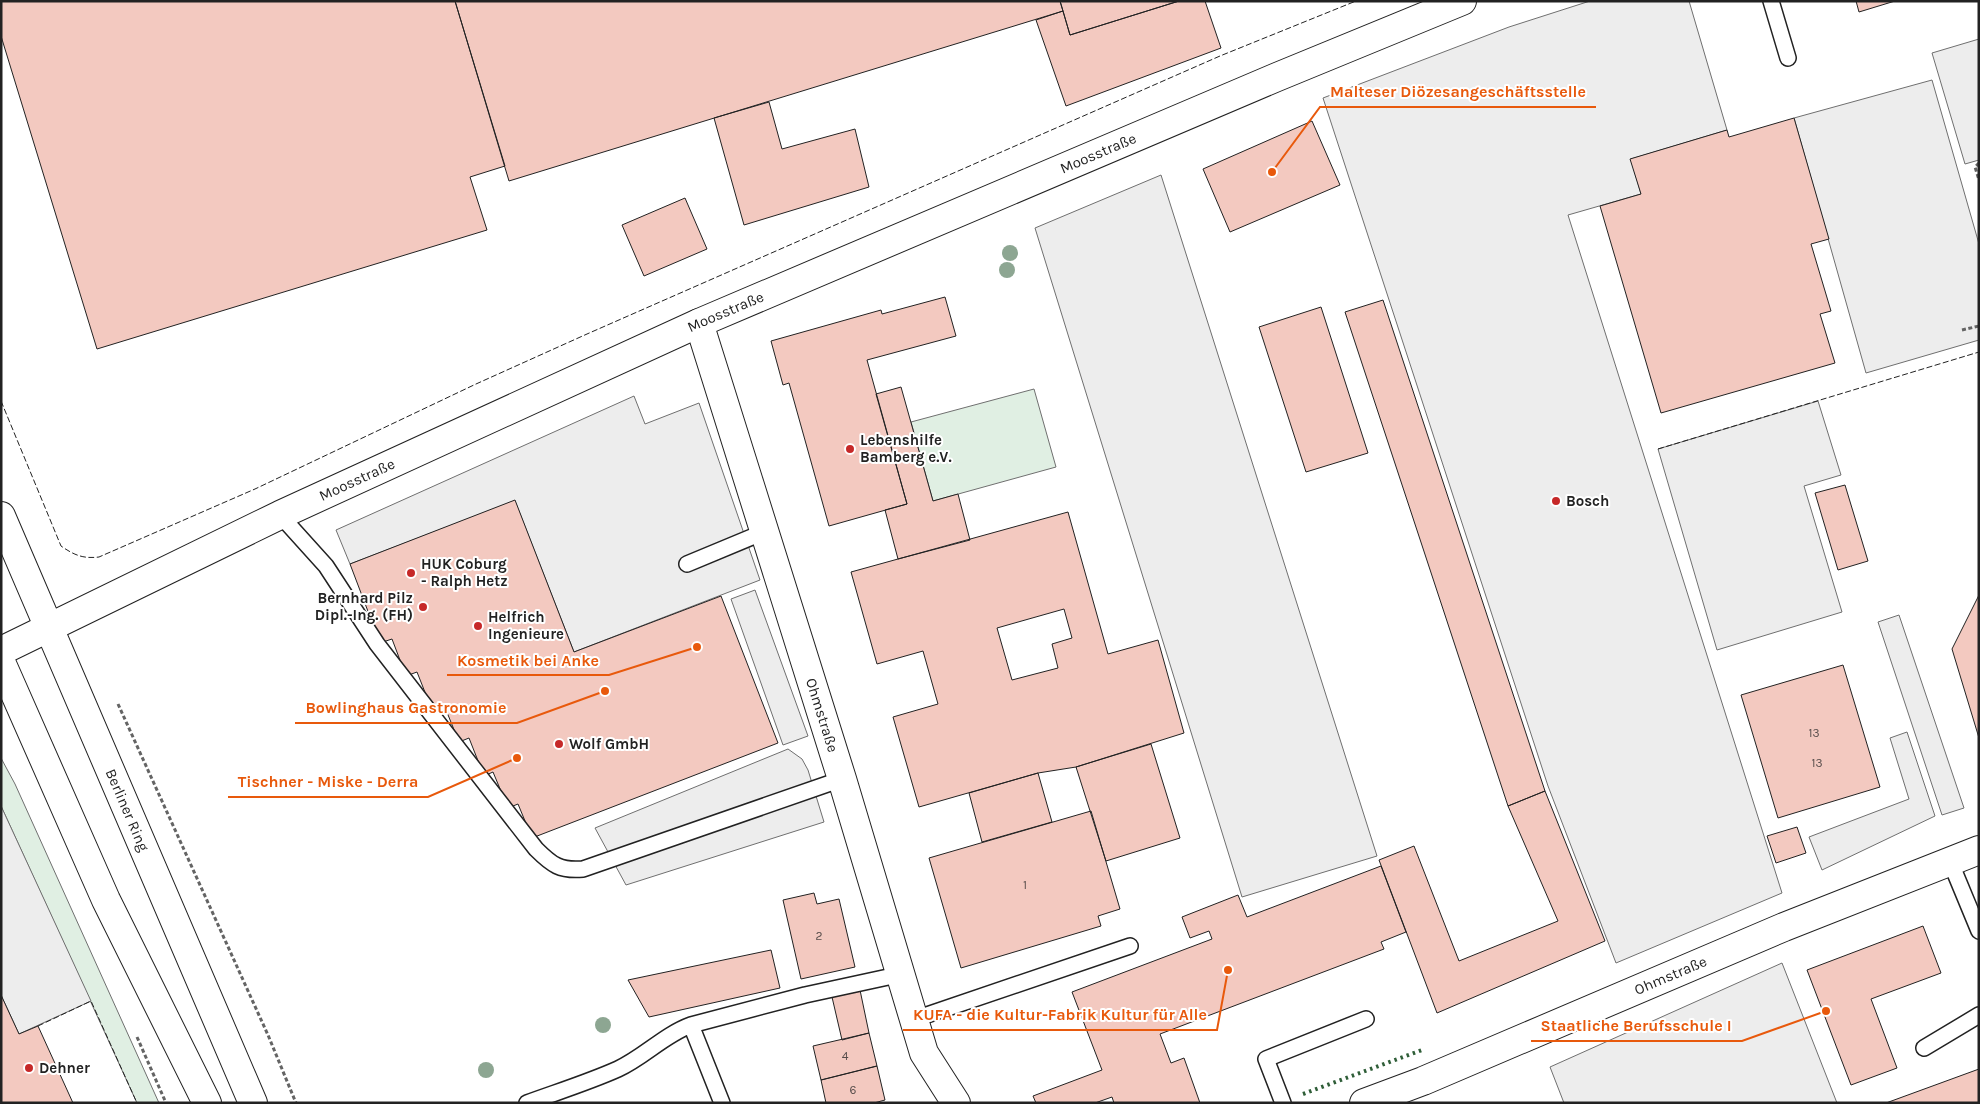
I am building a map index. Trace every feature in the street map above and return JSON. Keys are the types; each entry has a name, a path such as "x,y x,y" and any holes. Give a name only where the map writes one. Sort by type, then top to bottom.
{"street":[{"name":"Moosstraße","path":"1,651 280,515 699,323 1462,1"},
{"name":"Ohmstraße","path":"699,323 842,779 902,974 924,1053 956,1103"},
{"name":"Berliner Ring","path":"1,516 252,1103"},
{"path":"1,662 106,900 207,1103"},
{"name":"Ohmstraße","path":"1364,1103 1423,1081 1784,927 1979,850"}],"lane":[{"path":"1771,1 1788,58"},
{"path":"280,515 326,566 378,644 536,849 558,868 568,870 583,868 842,779"},
{"path":"687,564 764,532"},
{"path":"1950,861 1979,931"},
{"path":"914,1019 1130,946"},
{"path":"527,1103 618,1069 648,1052 675,1031 691,1025 805,995 902,974"},
{"path":"1924,1048 1979,1015"},
{"path":"1282,1103 1266,1059 1366,1019"},
{"path":"691,1025 722,1103"}],"path":[{"path":"1979,163 1975,167 1979,180"},
{"path":"1962,330 1979,326"},
{"path":"116,699 264,1026 296,1103"}],"green space":[{"path":"1034,389 1056,467 933,501 911,422"},
{"path":"1,758 15,784 159,1103 137,1103 1,806"}],"shaded area":[{"name":"Bosch","path":"1590,1 1689,1 1727,130 1631,159 1641,194 1568,215 1782,893 1616,963 1548,786 1323,98 1509,27"},
{"path":"1979,39 1979,160 1965,164 1932,53"},
{"path":"1932,80 1979,244 1979,340 1866,373 1794,118"},
{"path":"1161,175 1377,856 1242,897 1035,228"},
{"path":"634,396 645,424 699,403 760,580 574,652 515,501 350,564 336,530"},
{"path":"1818,401 1841,475 1804,486 1842,612 1717,650 1658,449"},
{"path":"755,590 808,736 783,745 731,599"},
{"path":"1899,615 1964,808 1942,815 1878,622"},
{"path":"1907,732 1935,816 1822,870 1809,837 1909,799 1890,738"},
{"path":"788,749 802,759 808,770 824,822 626,885 595,828"},
{"path":"1,806 91,1001 19,1034 1,995"},
{"path":"1782,963 1837,1103 1564,1103 1550,1067"}],"building":[{"path":"1,1 455,1 505,166 470,177 487,230 97,349 1,36"},
{"path":"455,1 1060,1 1063,11 509,181"},
{"path":"1060,1 1179,1 1070,35"},
{"path":"1179,1 1205,1 1221,48 1066,106 1036,20 1063,11 1070,35"},
{"path":"1856,1 1895,1 1859,12"},
{"path":"769,102 782,149 855,129 869,187 744,225 714,118"},
{"path":"1794,118 1829,239 1811,244 1831,311 1820,314 1835,363 1661,413 1600,206 1641,194 1630,159 1727,130 1729,137"},
{"path":"1312,121 1340,185 1230,232 1203,169"},
{"path":"685,198 707,249 644,276 622,225"},
{"name":"Lebenshilfe Bamberg e.V.","path":"945,297 956,336 867,360 907,504 829,526 789,383 783,385 771,341 881,310 882,314"},
{"path":"1383,300 1545,791 1508,806 1345,312"},
{"path":"1321,307 1368,453 1306,472 1259,327"},
{"path":"901,387 933,501 958,494 970,540 898,559 885,510 907,504 876,394"},
{"path":"1845,485 1868,561 1838,570 1815,493"},
{"path":"515,500 574,652 721,596 778,743 532,838 518,804 508,808 493,772 484,776 469,738 459,742 444,705 432,710 417,672 406,676 392,639 380,643 350,564"},
{"path":"1068,512 1108,654 1158,640 1184,733 1076,767 1038,773 919,807 893,717 938,704 923,651 877,664 851,572","holes":["1064,609 1072,638 1052,644 1058,668 1012,680 997,628"]},
{"path":"1979,595 1979,738 1952,649"},
{"path":"1843,665 1880,787 1778,818 1741,695"},
{"path":"1151,744 1180,838 1106,861 1076,767"},
{"path":"1038,773 1052,822 982,842 969,793"},
{"path":"1545,791 1605,941 1437,1013 1379,860 1414,846 1459,961 1558,921 1508,806"},
{"path":"1091,811 1120,909 1098,916 1101,926 961,968 929,858"},
{"path":"1797,827 1806,853 1776,863 1767,836"},
{"path":"1381,866 1406,932 1381,942 1384,949 1160,1034 1171,1063 1184,1058 1200,1103 1114,1103 1112,1097 1095,1103 1036,1103 1033,1096 1102,1070 1072,992 1212,939 1209,931 1190,938 1182,917 1238,895 1247,917"},
{"path":"814,893 817,904 839,899 855,967 801,979 783,900"},
{"path":"1923,926 1941,973 1871,999 1897,1068 1851,1085 1807,970"},
{"path":"771,950 780,988 649,1017 628,980"},
{"path":"860,990 869,1033 842,1040 832,997"},
{"name":"Dehner","path":"1,995 19,1034 38,1026 73,1103 1,1103"},
{"path":"869,1033 877,1066 821,1080 813,1046"},
{"path":"877,1066 885,1100 874,1103 826,1103 821,1080"},
{"path":"1979,1069 1979,1103 1886,1103"}],"hedge":[{"path":"1303,1094 1422,1050"}],"fence":[{"path":"1,401 61,546 79,556 99,557 255,489 476,384 587,334 1220,56 1356,1"},
{"path":"1658,449 1979,352"},
{"path":"38,1026 91,1001 137,1103"}],"place":[{"name":"Malteser Diözesangeschäftsstelle","path":"1272,172"},
{"name":"Lebenshilfe Bamberg e.V.","path":"850,449"},
{"name":"Bosch","path":"1556,501"},
{"name":"HUK Coburg - Ralph Hetz","path":"411,573"},
{"name":"Bernhard Pilz Dipl.-Ing. (FH)","path":"423,607"},
{"name":"Helfrich Ingenieure","path":"478,626"},
{"name":"Kosmetik bei Anke","path":"697,647"},
{"name":"Bowlinghaus Gastronomie","path":"605,691"},
{"name":"Wolf GmbH","path":"559,744"},
{"name":"Tischner - Miske - Derra","path":"517,758"},
{"name":"KUFA - die Kultur-Fabrik Kultur für Alle","path":"1228,970"},
{"name":"Staatliche Berufsschule I","path":"1826,1011"},
{"name":"Dehner","path":"29,1068"}]}
